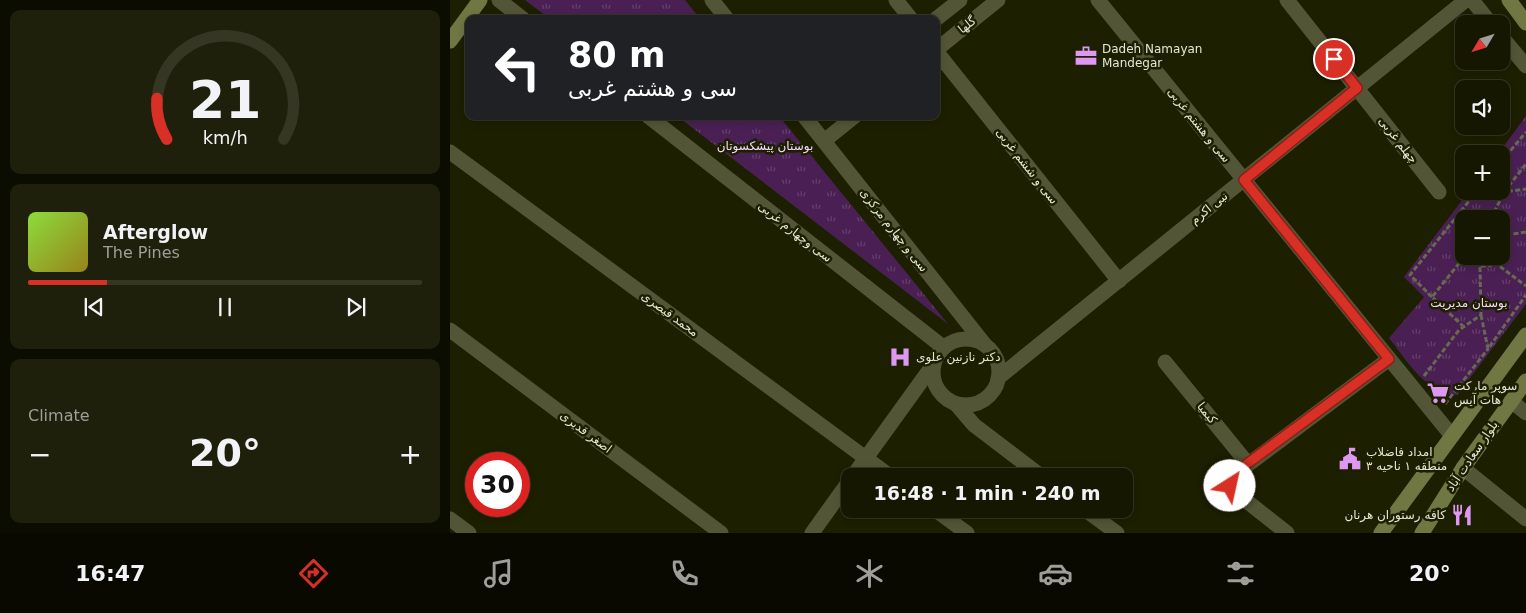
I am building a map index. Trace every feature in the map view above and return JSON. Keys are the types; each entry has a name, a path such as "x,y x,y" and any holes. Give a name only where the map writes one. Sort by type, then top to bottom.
{"main road":[{"path":"469,15 480,0"},
{"path":"1508,0 1526,22"},
{"path":"450,41 465,20"},
{"path":"1381,533 1526,335"},
{"name":"بلوار سعادت آباد","path":"1422,533 1463,468 1526,382"}],"street":[{"path":"499,0 518,15"},
{"path":"712,0 724,15"},
{"path":"896,0 908,15"},
{"name":"گلها","path":"940,16 960,0"},
{"name":"گلها","path":"940,48 998,0"},
{"name":"سی و هشتم غربی","path":"1098,0 1452,436"},
{"name":"چهلم غربی","path":"1287,0 1439,192"},
{"name":"نبی اکرم","path":"998,378 1466,0"},
{"path":"1472,0 1484,15"},
{"path":"1510,47 1526,66"},
{"name":"سی و ششم غربی","path":"940,56 1119,281"},
{"name":"سی وچهارم غربی","path":"653,120 943,347"},
{"name":"سی و چهارم مرکزی","path":"809,120 824,142 984,344"},
{"path":"824,142 850,120"},
{"name":"محمد قیصری","path":"450,152 879,468"},
{"name":"اصغر قدیری","path":"450,330 721,533"},
{"path":"974,340 984,344 993,353 998,363 998,378 993,392 986,399 966,406 947,400 940,394 932,376 936,356 943,347 952,341 974,340"},
{"path":"1287,533 1235,492 1230,486 1230,478 1389,359"},
{"name":"کیمیا","path":"1165,362 1248,464"},
{"path":"859,468 933,365"},
{"path":"1511,401 1526,413"},
{"path":"956,404 974,425 1031,468"},
{"path":"1463,468 1526,519"},
{"path":"812,533 841,493"},
{"path":"946,518 967,533"},
{"path":"1096,518 1117,533"},
{"path":"450,519 469,533"}],"path":[{"path":"1510,151 1526,132"},
{"path":"1510,182 1526,164"},
{"path":"1510,190 1526,189"},
{"path":"1464,327 1410,275 1470,200"},
{"path":"1510,234 1526,232"},
{"path":"1432,298 1458,265"},
{"path":"1488,349 1481,315 1480,266 1491,265"},
{"path":"1498,265 1526,286"},
{"path":"1435,416 1488,349 1526,295"},
{"path":"1414,390 1437,357 1464,327 1481,315"}],"green space":[{"path":"525,0 685,0 697,15 545,15"},
{"name":"بوستان مدیریت","path":"1526,116 1526,304 1457,395 1446,394 1427,383 1389,338 1424,297 1404,277 1462,200 1510,200 1510,145 1505,145"},
{"name":"بوستان پیشکسوتان","path":"682,120 782,120 948,324"}],"place":[{"name":"Dadeh Namayan Mandegar","path":"1086,56"},
{"name":"دکتر نازنین علوی","path":"900,357"},
{"name":"سوپر مارکت هات آیس","path":"1438,393"},
{"name":"امداد فاضلاب منطقه ۱ ناحیه ۳","path":"1350,459"},
{"name":"كافه رستوران هرنان","path":"1462,515"}],"route":[{"path":"1230,486 1230,478 1236,472 1389,359 1244,180 1357,88 1334,59"}]}
